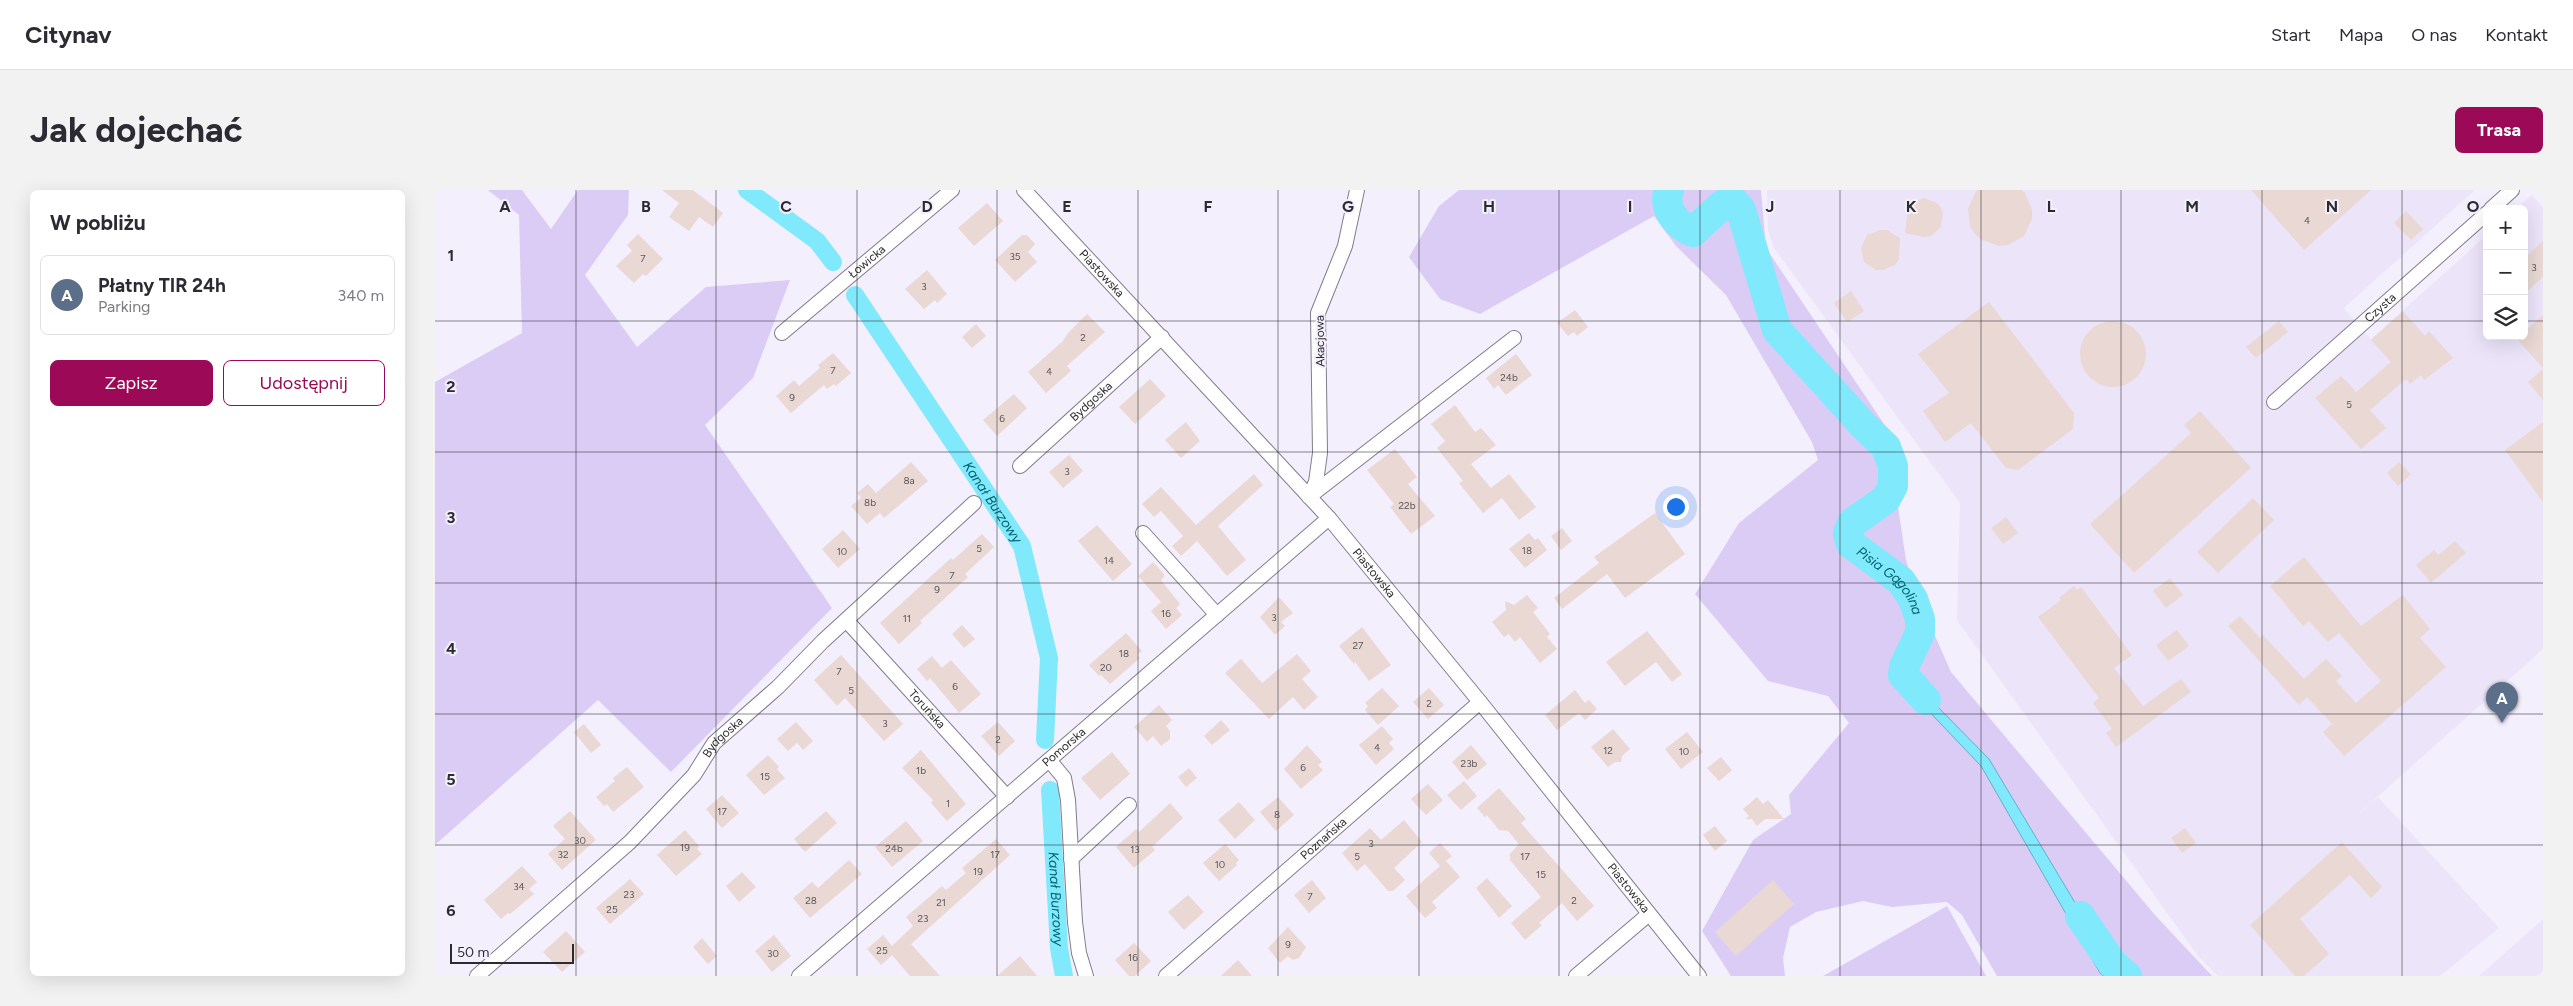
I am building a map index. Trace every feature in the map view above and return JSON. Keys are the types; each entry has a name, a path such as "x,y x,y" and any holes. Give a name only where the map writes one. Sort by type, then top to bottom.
{"street":[{"name":"Łowicka","path":"782,333 952,190"},
{"name":"Piastowska","path":"1024,190 1329,518 1480,702 1699,976"},
{"name":"Akacjowa","path":"1309,497 1316,482 1320,453 1318,312 1345,246 1357,190"},
{"path":"2495,205 2512,190"},
{"name":"Czysta","path":"2274,402 2483,217"},
{"name":"Bydgoska","path":"1019,466 1162,337"},
{"path":"1309,497 1514,338"},
{"name":"Bydgoska","path":"477,976 630,842 694,776 714,743 778,687 823,641 974,503"},
{"name":"Pomorska","path":"799,976 1329,518"},
{"path":"1143,533 1217,615"},
{"name":"Toruńska","path":"847,621 1007,797"},
{"name":"Poznańska","path":"1167,976 1480,702"},
{"path":"1050,761 1064,778 1068,800 1075,922 1079,953 1086,976"},
{"path":"1071,859 1129,805"},
{"path":"1576,976 1649,914"}],"shaded area":[{"path":"488,190 522,190 551,229 578,190 629,190 628,215 585,275 637,347 706,287 790,280 753,378 705,425 832,608 671,772 598,700 435,845 435,382 522,333 519,215"},
{"path":"1459,190 1761,190 1766,248 1886,427 1906,560 1916,593 1951,672 2155,915 2212,976 1997,976 1962,915 1947,902 1892,907 1863,901 1816,912 1790,927 1783,958 1785,976 1731,976 1702,931 1753,840 1791,814 1789,795 1849,723 1828,696 1768,681 1695,594 1739,523 1818,460 1812,442 1726,295 1676,246 1654,216 1480,314 1440,299 1409,257 1439,206"},
{"path":"1767,190 2475,190 2344,308 2371,339 2483,239 2483,340 2528,340 2528,205 2521,205 2532,195 2543,207 2543,649 2348,823 2378,797 2499,928 2440,976 2218,976 2198,956 1957,620 1960,503 1774,248 1768,230"},
{"path":"1947,906 1986,976 1823,976"},
{"path":"2543,919 2543,976 2479,976"}],"water":[{"path":"1904,667 1932,701 1989,759 2110,961 2130,976 2104,976 2100,973 1981,766 1901,682"}],"building":[{"path":"662,190 693,190 723,213 713,227 699,217 689,231 669,217 679,203"},
{"path":"1977,190 2021,190 2025,193 2032,210 2032,219 2024,236 2008,245 1999,246 1982,240 1975,234 1970,226 1968,208"},
{"path":"2251,190 2371,190 2304,250"},
{"path":"1924,198 1937,203 1941,208 1943,214 1941,227 1931,236 1924,237 1905,233 1908,208 1912,203"},
{"path":"987,203 1003,221 974,246 958,228"},
{"path":"2406,211 2423,229 2411,240 2394,223"},
{"path":"1880,230 1887,230 1900,238 1899,259 1895,265 1883,270 1876,270 1864,262 1861,248 1867,235"},
{"path":"638,234 663,259 646,276 643,274 634,283 616,266 632,251 627,245"},
{"path":"1022,235 1027,235 1035,244 1028,252 1037,262 1015,282 995,260"},
{"path":"2543,241 2543,277 2528,290 2528,255"},
{"path":"927,270 947,294 937,303 935,300 924,309 905,289"},
{"path":"1851,291 1864,311 1847,322 1834,303"},
{"path":"1989,302 2074,413 2073,429 2018,470 2006,468 1971,423 1945,442 1923,411 1949,393 1918,354"},
{"path":"1575,310 1588,327 1577,336 1574,332 1568,336 1557,323"},
{"path":"2403,311 2425,336 2429,331 2453,358 2424,380 2421,375 2410,384 2406,379 2370,410 2386,428 2361,449 2315,398 2341,376 2356,392 2391,362 2371,340"},
{"path":"1087,314 1105,332 1067,366 1071,371 1046,393 1028,372 1063,341 1068,333"},
{"path":"2543,315 2543,368 2518,340 2528,340 2528,328"},
{"path":"2113,321 2126,324 2136,331 2143,341 2146,354 2143,367 2136,377 2126,384 2113,387 2100,384 2090,377 2083,367 2080,354 2083,341 2090,331 2100,324"},
{"path":"2279,321 2288,332 2256,358 2246,347"},
{"path":"976,324 986,336 972,348 962,337"},
{"path":"833,353 851,373 836,386 834,384 827,389 824,385 791,413 776,396 794,380 799,386 820,368 818,365"},
{"path":"1516,354 1532,375 1506,395 1498,385 1494,389 1486,378"},
{"path":"2543,369 2543,400 2528,382"},
{"path":"1150,379 1166,396 1135,424 1119,407"},
{"path":"1014,394 1027,408 997,436 983,420"},
{"path":"1455,405 1475,432 1481,428 1496,445 1471,464 1491,488 1509,474 1536,507 1519,520 1502,498 1483,513 1459,483 1463,481 1437,448 1445,441 1431,424"},
{"path":"2200,411 2251,468 2134,573 2090,524 2191,433 2184,425"},
{"path":"1186,422 1200,441 1181,458 1165,440"},
{"path":"2543,422 2543,502 2505,450"},
{"path":"1395,449 1417,477 1408,484 1435,516 1411,534 1390,507 1394,504 1367,470"},
{"path":"1069,455 1083,471 1063,488 1049,472"},
{"path":"911,462 928,481 884,518 880,513 867,524 851,506 861,498 857,493 868,484 876,493"},
{"path":"2399,462 2411,474 2398,486 2387,473"},
{"path":"1254,474 1263,485 1218,526 1246,560 1227,576 1197,541 1181,556 1172,546 1183,536 1161,511 1154,517 1142,504 1161,487 1196,525"},
{"path":"2253,498 2274,520 2218,573 2197,552"},
{"path":"1655,513 1685,554 1625,598 1607,574 1562,609 1554,598 1599,563 1594,557"},
{"path":"2006,517 2018,533 2003,544 1991,528"},
{"path":"1097,525 1132,564 1113,581 1078,541"},
{"path":"1562,528 1572,541 1561,550 1551,536"},
{"path":"843,530 860,549 838,568 822,549"},
{"path":"1529,533 1535,540 1538,538 1547,550 1525,568 1509,549"},
{"path":"982,534 994,547 965,574 968,577 920,621 922,623 899,644 880,623 951,558 953,560"},
{"path":"2455,541 2466,553 2431,583 2416,565 2434,550 2438,555"},
{"path":"2304,557 2361,626 2403,595 2430,629 2420,638 2446,667 2344,756 2323,732 2332,724 2307,697 2299,705 2228,626 2240,616 2260,638 2263,635 2304,679 2326,659 2342,676 2336,681 2356,703 2381,681 2339,633 2328,642 2309,621 2303,626 2270,586"},
{"path":"1153,562 1164,574 1161,580 1180,604 1176,608 1182,615 1166,629 1151,611 1161,602 1138,576"},
{"path":"2170,578 2183,595 2166,608 2153,591"},
{"path":"2074,586 2077,590 2081,587 2132,655 2114,668 2143,706 2181,679 2191,692 2116,747 2106,733 2112,729 2093,703 2099,698 2038,617 2061,600 2059,598"},
{"path":"1527,595 1538,608 1533,612 1550,634 1547,637 1557,649 1540,663 1520,637 1515,642 1509,634 1504,637 1492,622 1506,610 1505,601 1514,605"},
{"path":"1279,597 1293,613 1281,622 1285,626 1275,635 1260,617"},
{"path":"962,625 975,639 964,648 952,634"},
{"path":"1362,627 1391,665 1369,681 1355,662 1354,664 1339,646"},
{"path":"2177,630 2189,646 2168,661 2156,645"},
{"path":"1647,631 1682,674 1672,682 1656,662 1625,686 1606,662"},
{"path":"1126,633 1142,651 1137,655 1140,658 1110,684 1089,665"},
{"path":"1297,654 1311,671 1302,679 1318,697 1304,710 1293,697 1269,719 1225,673 1241,659 1262,683"},
{"path":"841,655 903,724 884,741 845,698 837,706 814,680"},
{"path":"932,656 942,668 951,660 981,694 959,713 930,678 927,681 917,669"},
{"path":"1382,688 1399,706 1378,725 1365,710 1368,706 1365,703"},
{"path":"1429,688 1444,705 1428,719 1413,702"},
{"path":"1575,690 1585,703 1589,700 1597,709 1585,720 1579,713 1557,730 1545,715"},
{"path":"1159,705 1172,720 1166,726 1170,731 1170,739 1161,746 1153,736 1147,742 1134,727"},
{"path":"1221,720 1230,730 1212,745 1204,736"},
{"path":"796,722 813,741 803,750 797,743 788,751 777,739"},
{"path":"998,722 1015,741 999,756 981,736"},
{"path":"584,724 601,745 591,753 574,732"},
{"path":"1382,726 1393,739 1389,743 1394,749 1376,765 1359,745"},
{"path":"1613,729 1630,749 1622,756 1621,762 1615,762 1608,767 1591,747"},
{"path":"1687,732 1703,752 1681,769 1665,749"},
{"path":"1307,745 1322,762 1318,765 1323,770 1301,789 1284,769"},
{"path":"1471,745 1487,764 1467,780 1452,762"},
{"path":"921,750 966,804 947,821 931,803 933,800 902,768"},
{"path":"1112,752 1130,774 1100,800 1081,778"},
{"path":"768,755 779,767 777,769 785,778 764,795 746,775"},
{"path":"1721,757 1732,770 1719,781 1707,768"},
{"path":"627,767 644,787 613,812 607,804 604,806 596,797 615,781 613,778"},
{"path":"1189,768 1197,778 1186,787 1178,777"},
{"path":"1464,781 1477,796 1461,810 1447,795"},
{"path":"1428,784 1443,800 1426,815 1411,799"},
{"path":"1499,788 1526,819 1521,823 1594,906 1577,921 1562,903 1539,923 1542,925 1525,940 1511,923 1541,897 1509,859 1511,858 1509,855 1519,844 1508,831 1499,830 1487,815 1485,817 1477,808"},
{"path":"722,795 739,813 722,828 706,809"},
{"path":"1278,797 1294,815 1276,831 1260,812"},
{"path":"1757,797 1763,804 1768,800 1784,819 1765,819 1757,826 1752,819 1745,819 1749,816 1743,809"},
{"path":"1239,802 1255,820 1235,839 1218,820"},
{"path":"1170,803 1183,818 1152,847 1155,850 1134,868 1116,847 1136,829 1139,832"},
{"path":"570,811 596,840 562,870 548,854 565,839 553,826"},
{"path":"826,811 837,823 805,852 794,839"},
{"path":"1404,820 1422,842 1394,868 1405,880 1393,891 1388,891 1365,864 1357,871 1342,853 1370,828 1381,840"},
{"path":"906,821 923,841 892,867 875,847"},
{"path":"1715,826 1727,841 1715,851 1703,835"},
{"path":"2185,828 2196,843 2182,853 2171,838"},
{"path":"685,830 699,846 697,849 702,854 676,876 657,855"},
{"path":"996,839 1010,855 911,944 940,976 910,976 892,955 881,965 867,949 883,935 892,946 913,926 906,917 942,886 946,890 966,873 962,868"},
{"path":"2342,842 2382,887 2371,898 2350,875 2300,919 2329,954 2304,976 2295,976 2250,925"},
{"path":"1440,843 1452,856 1446,861 1460,877 1432,902 1437,908 1425,918 1406,896 1440,866 1429,853"},
{"path":"1225,844 1239,860 1236,863 1237,865 1219,881 1203,863"},
{"path":"849,860 862,874 810,918 793,898 812,882 818,888"},
{"path":"522,866 537,882 529,889 534,894 501,919 484,900"},
{"path":"742,872 756,887 739,902 726,886"},
{"path":"1487,878 1512,906 1499,918 1476,888"},
{"path":"630,879 644,894 610,924 596,908"},
{"path":"1312,880 1326,898 1309,913 1294,895"},
{"path":"1773,880 1794,904 1736,956 1715,932"},
{"path":"1188,895 1204,912 1184,930 1168,912"},
{"path":"1288,927 1306,947 1299,958 1293,960 1288,956 1280,963 1268,948"},
{"path":"566,931 585,952 562,972 543,952"},
{"path":"774,935 791,956 772,972 755,951"},
{"path":"702,938 717,956 708,964 693,947"},
{"path":"1134,943 1151,961 1135,976 1129,976 1115,960"},
{"path":"1020,956 1037,976 997,976"},
{"path":"1238,960 1252,976 1221,976"}],"waterway":[{"name":"Kanał Burzowy","path":"747,190 817,241 833,262"},
{"name":"Pisia Gągolina","path":"1669,190 1667,197 1672,216 1693,232 1723,204 1734,202 1741,210 1777,330 1864,426 1886,447 1893,466 1893,486 1886,499 1852,523 1848,533 1851,544 1901,581 1913,599 1920,619 1920,633 1904,667 1903,675 1926,700"},
{"name":"Kanał Burzowy","path":"855,295 1022,546 1049,658 1045,740"},
{"name":"Kanał Burzowy","path":"1050,790 1059,948 1064,976"},
{"name":"Pisia Gągolina","path":"2080,916 2112,963 2127,976"}],"place":[{"name":"Płatny TIR 24h","path":"2502,723"}]}
